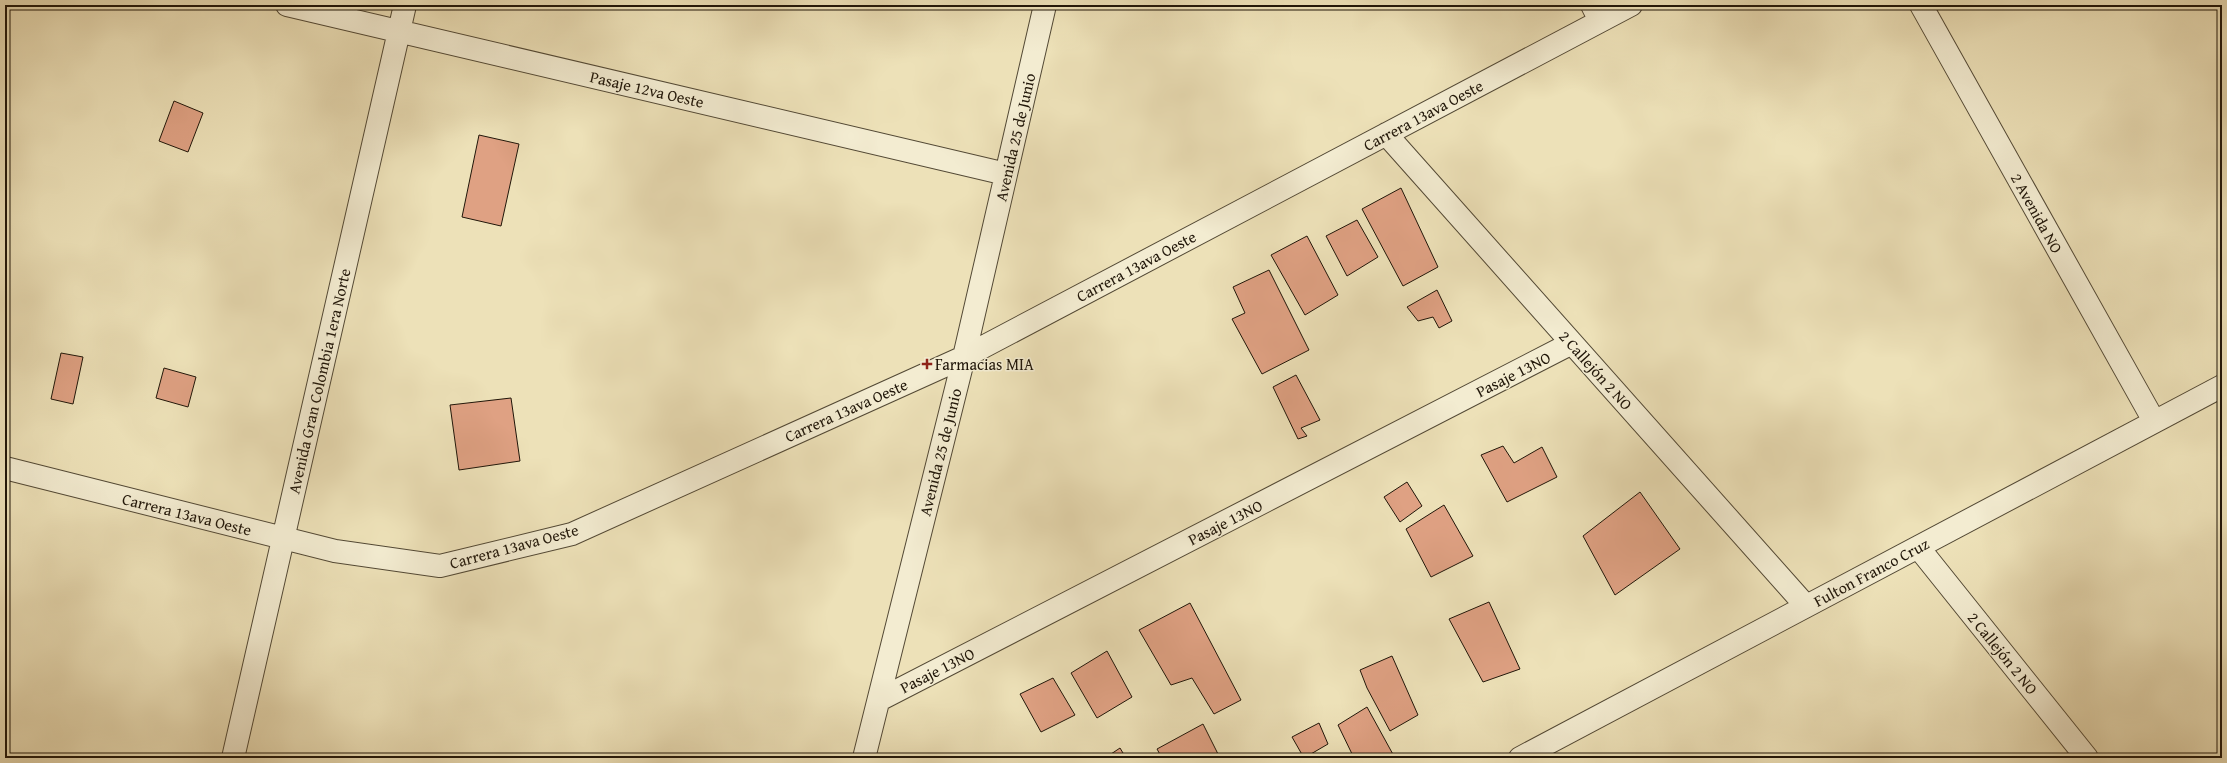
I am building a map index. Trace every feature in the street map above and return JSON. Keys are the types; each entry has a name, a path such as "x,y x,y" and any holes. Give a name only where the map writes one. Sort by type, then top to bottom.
{"street":[{"name":"Pasaje 12va Oeste","path":"287,5 1006,174"},
{"name":"Avenida Gran Colombia 1era Norte","path":"233,758 405,5"},
{"name":"Avenida 25 de Junio","path":"864,758 964,356 1045,5"},
{"name":"Carrera 13ava Oeste","path":"5,468 335,551 440,566 572,534 964,356 1386,134 1596,13 1631,5"},
{"name":"2 Avenida NO","path":"1921,5 2154,421"},
{"name":"2 Callejón 2 NO","path":"1386,134 1806,606"},
{"name":"Pasaje 13NO","path":"879,700 1572,344"},
{"name":"Fulton Franco Cruz","path":"1520,758 2222,386"},
{"name":"2 Callejón 2 NO","path":"1918,547 2087,758"}],"building":[{"path":"174,101 203,113 188,152 159,141"},
{"path":"479,135 519,144 501,226 462,217"},
{"path":"1401,188 1438,267 1403,286 1362,209"},
{"path":"1357,220 1378,257 1347,276 1326,236"},
{"path":"1307,236 1338,295 1305,315 1271,255"},
{"path":"1269,270 1309,350 1262,374 1232,319 1245,313 1233,287"},
{"path":"1437,290 1452,321 1439,328 1433,317 1418,321 1407,307"},
{"path":"61,353 83,357 73,404 51,399"},
{"path":"164,368 196,377 188,407 156,398"},
{"path":"1296,375 1320,420 1301,428 1307,436 1298,439 1273,387"},
{"path":"511,398 520,461 459,470 450,405"},
{"path":"1503,446 1514,463 1542,447 1557,477 1507,502 1481,455"},
{"path":"1407,482 1422,506 1400,522 1384,497"},
{"path":"1640,492 1680,549 1615,595 1583,536"},
{"path":"1444,505 1473,556 1431,577 1406,529"},
{"path":"1489,602 1520,669 1483,682 1449,619"},
{"path":"1190,603 1241,700 1214,714 1192,678 1171,685 1139,630"},
{"path":"1107,651 1132,697 1097,718 1071,673"},
{"path":"1392,656 1418,715 1390,731 1367,688 1360,670"},
{"path":"1053,678 1075,715 1041,732 1020,694"},
{"path":"1367,707 1395,758 1354,758 1338,725"},
{"path":"1319,723 1328,744 1304,758 1292,737"},
{"path":"1203,724 1220,758 1162,758 1157,749"},
{"path":"1120,748 1126,758 1105,758"}],"place":[{"name":"Farmacias MIA","path":"927,364"}]}
